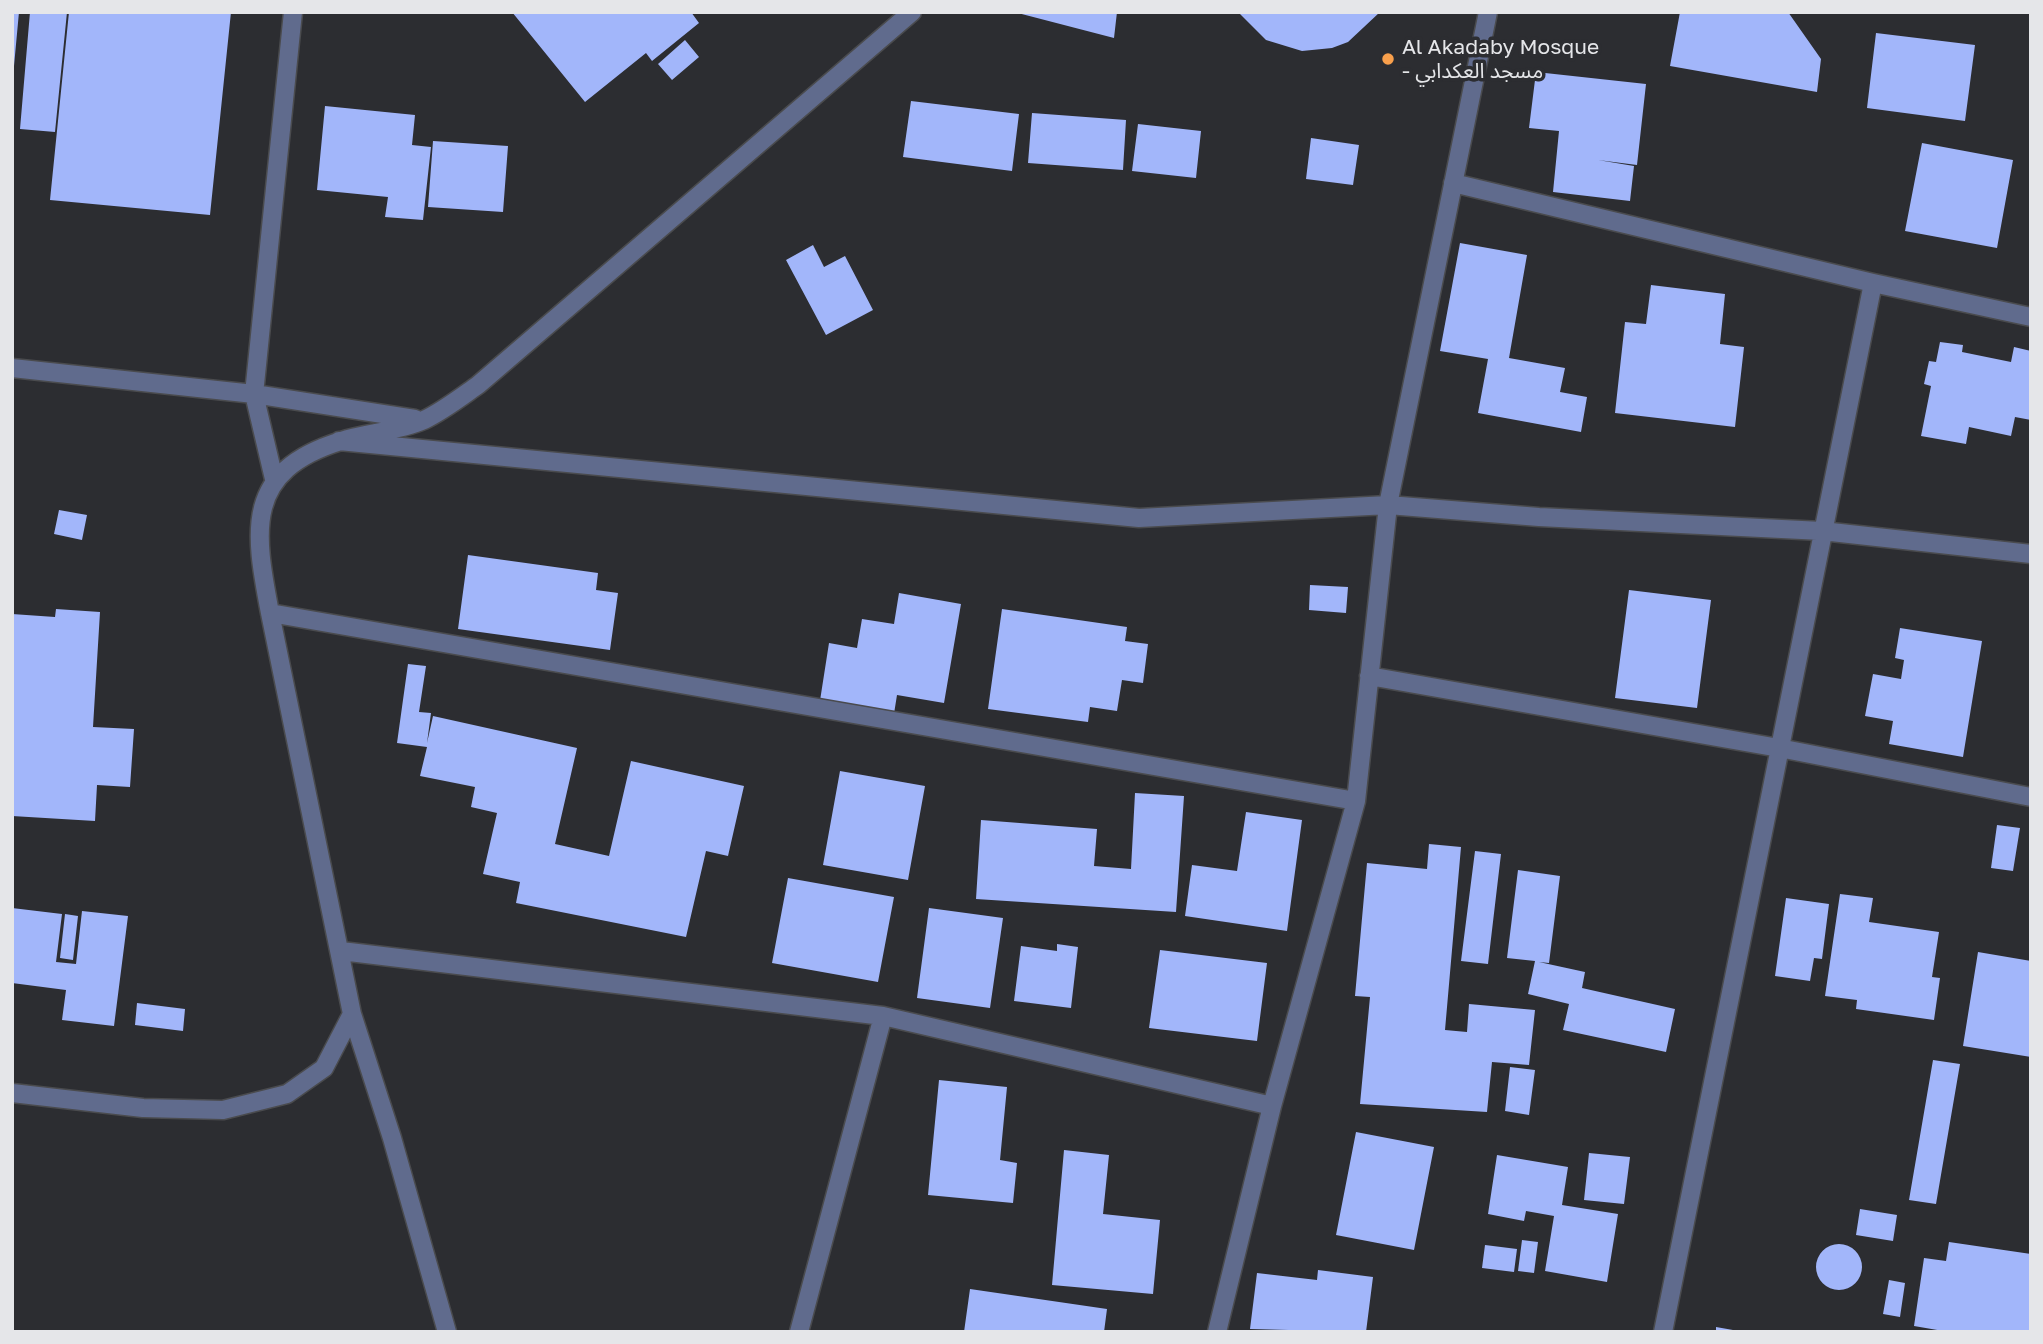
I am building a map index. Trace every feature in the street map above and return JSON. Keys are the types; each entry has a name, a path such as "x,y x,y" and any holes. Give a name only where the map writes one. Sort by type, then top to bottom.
{"street":[{"path":"293,12 254,394 274,479 261,516 260,558 352,1014 392,1138 447,1332"},
{"path":"274,479 306,456 339,441 423,420 478,385 912,12"},
{"path":"1217,1332 1272,1106 1356,801 1388,505 1488,12"},
{"path":"1453,183 1873,283 2031,317"},
{"path":"1663,1332 1873,283"},
{"path":"12,368 254,394 423,420"},
{"path":"339,441 1139,518 1388,505 1539,517 1822,531 2031,554"},
{"path":"270,613 1356,801"},
{"path":"1369,676 1779,748 2031,797"},
{"path":"341,951 883,1016 1272,1106"},
{"path":"12,1093 143,1108 223,1110 286,1094 324,1068 352,1014"},
{"path":"799,1332 883,1016"}],"building":[{"path":"12,12 19,12 14,66 12,66"},
{"path":"30,12 67,12 55,132 20,129"},
{"path":"69,12 231,12 210,215 50,200"},
{"path":"512,12 691,12 699,23 652,61 646,53 585,102"},
{"path":"1014,12 1117,12 1114,38"},
{"path":"1238,12 1380,12 1348,42 1332,48 1302,51 1266,40"},
{"path":"1680,12 1788,12 1821,59 1817,92 1670,66"},
{"path":"1876,33 1975,45 1965,121 1867,108"},
{"path":"685,40 699,57 672,80 658,64"},
{"path":"1536,72 1646,84 1637,165 1598,160 1634,166 1630,201 1553,192 1559,131 1529,128"},
{"path":"911,101 1019,114 1012,171 903,157"},
{"path":"325,106 415,115 412,145 431,147 423,220 385,217 388,197 317,190"},
{"path":"1032,113 1126,120 1123,170 1028,163"},
{"path":"1138,124 1201,131 1196,178 1132,171"},
{"path":"1311,138 1359,145 1353,185 1306,179"},
{"path":"433,141 508,146 503,212 428,207"},
{"path":"1922,143 2013,160 1997,248 1905,231"},
{"path":"1460,243 1527,255 1509,358 1565,368 1560,392 1587,397 1581,432 1478,413 1488,359 1440,351"},
{"path":"813,245 824,267 845,256 873,310 826,335 786,260"},
{"path":"1651,285 1725,294 1720,344 1744,347 1735,427 1615,413 1625,322 1646,324"},
{"path":"1940,342 1963,345 1962,352 2011,362 2014,347 2031,351 2031,420 2015,417 2011,436 1969,427 1966,444 1921,436 1931,386 1924,384 1929,361 1936,362"},
{"path":"59,510 87,515 82,540 54,534"},
{"path":"468,555 598,573 596,590 618,593 610,650 458,629"},
{"path":"1310,585 1348,587 1346,613 1309,610"},
{"path":"1629,590 1711,600 1697,708 1615,698"},
{"path":"899,593 961,604 944,703 897,695 893,720 819,707 829,643 857,648 862,619 894,624"},
{"path":"56,609 100,612 93,727 134,729 130,787 97,785 95,821 12,816 12,614 55,617"},
{"path":"1002,609 1127,627 1125,641 1148,644 1143,683 1122,680 1117,711 1090,707 1088,722 988,709"},
{"path":"1900,628 1982,641 1963,757 1889,744 1893,721 1865,716 1873,674 1901,679 1904,660 1895,658"},
{"path":"408,664 426,666 419,712 431,713 427,743 433,716 577,748 555,844 609,856 631,761 744,786 728,856 706,851 686,937 516,903 520,882 483,874 497,813 471,807 475,787 420,776 427,747 397,743"},
{"path":"840,771 925,786 908,880 823,865"},
{"path":"1135,793 1184,796 1176,912 976,899 981,820 1097,829 1094,866 1131,869"},
{"path":"1246,812 1302,820 1287,931 1185,916 1192,865 1237,871"},
{"path":"1997,825 2020,828 2013,871 1991,868"},
{"path":"1429,844 1461,847 1445,1030 1467,1032 1469,1004 1535,1010 1529,1065 1492,1062 1487,1112 1360,1104 1370,997 1355,996 1367,863 1427,869"},
{"path":"1475,851 1501,854 1488,964 1461,961"},
{"path":"1518,870 1560,876 1549,963 1539,962 1585,972 1582,988 1675,1009 1666,1052 1563,1030 1569,1004 1528,994 1535,961 1507,958"},
{"path":"788,878 894,897 878,982 772,963"},
{"path":"1840,894 1873,898 1869,922 1939,932 1932,977 1940,978 1934,1020 1856,1009 1857,1000 1825,996"},
{"path":"1786,898 1829,904 1822,959 1814,958 1810,981 1775,976"},
{"path":"12,908 62,914 56,962 76,964 82,911 128,916 114,1026 62,1020 66,990 12,983"},
{"path":"929,908 1003,918 990,1008 917,998"},
{"path":"65,914 78,916 73,960 60,958"},
{"path":"1057,944 1078,947 1071,1008 1014,1001 1021,946 1057,951"},
{"path":"1160,950 1267,963 1257,1041 1149,1028"},
{"path":"1978,952 2031,961 2031,1057 1963,1046"},
{"path":"137,1003 185,1009 183,1031 135,1025"},
{"path":"1933,1060 1960,1064 1936,1204 1909,1200"},
{"path":"1510,1067 1535,1070 1529,1115 1505,1111"},
{"path":"939,1080 1007,1087 1000,1160 1017,1163 1013,1203 928,1195"},
{"path":"1356,1132 1434,1147 1414,1250 1336,1235"},
{"path":"1064,1150 1109,1155 1103,1214 1160,1220 1153,1294 1052,1285"},
{"path":"1589,1153 1630,1157 1624,1204 1584,1200"},
{"path":"1497,1155 1568,1167 1562,1205 1618,1214 1607,1282 1545,1271 1554,1216 1526,1211 1524,1221 1488,1214"},
{"path":"1860,1209 1897,1215 1893,1241 1856,1235"},
{"path":"1522,1240 1538,1242 1534,1273 1518,1271"},
{"path":"1949,1242 2031,1254 2031,1332 1949,1332 1914,1326 1924,1258 1946,1261"},
{"path":"1839,1244 1855,1251 1862,1267 1855,1283 1839,1290 1823,1283 1816,1267 1823,1251"},
{"path":"1485,1245 1517,1249 1514,1272 1482,1268"},
{"path":"1318,1270 1373,1277 1366,1332 1250,1329 1257,1273 1317,1280"},
{"path":"1889,1280 1905,1283 1900,1317 1883,1314"},
{"path":"970,1289 1107,1309 1104,1332 964,1332"},
{"path":"1716,1327 1733,1330 1733,1332 1716,1332"}],"place":[{"name":"Al Akadaby Mosque - مسجد العكدابي","path":"1388,59"}]}
